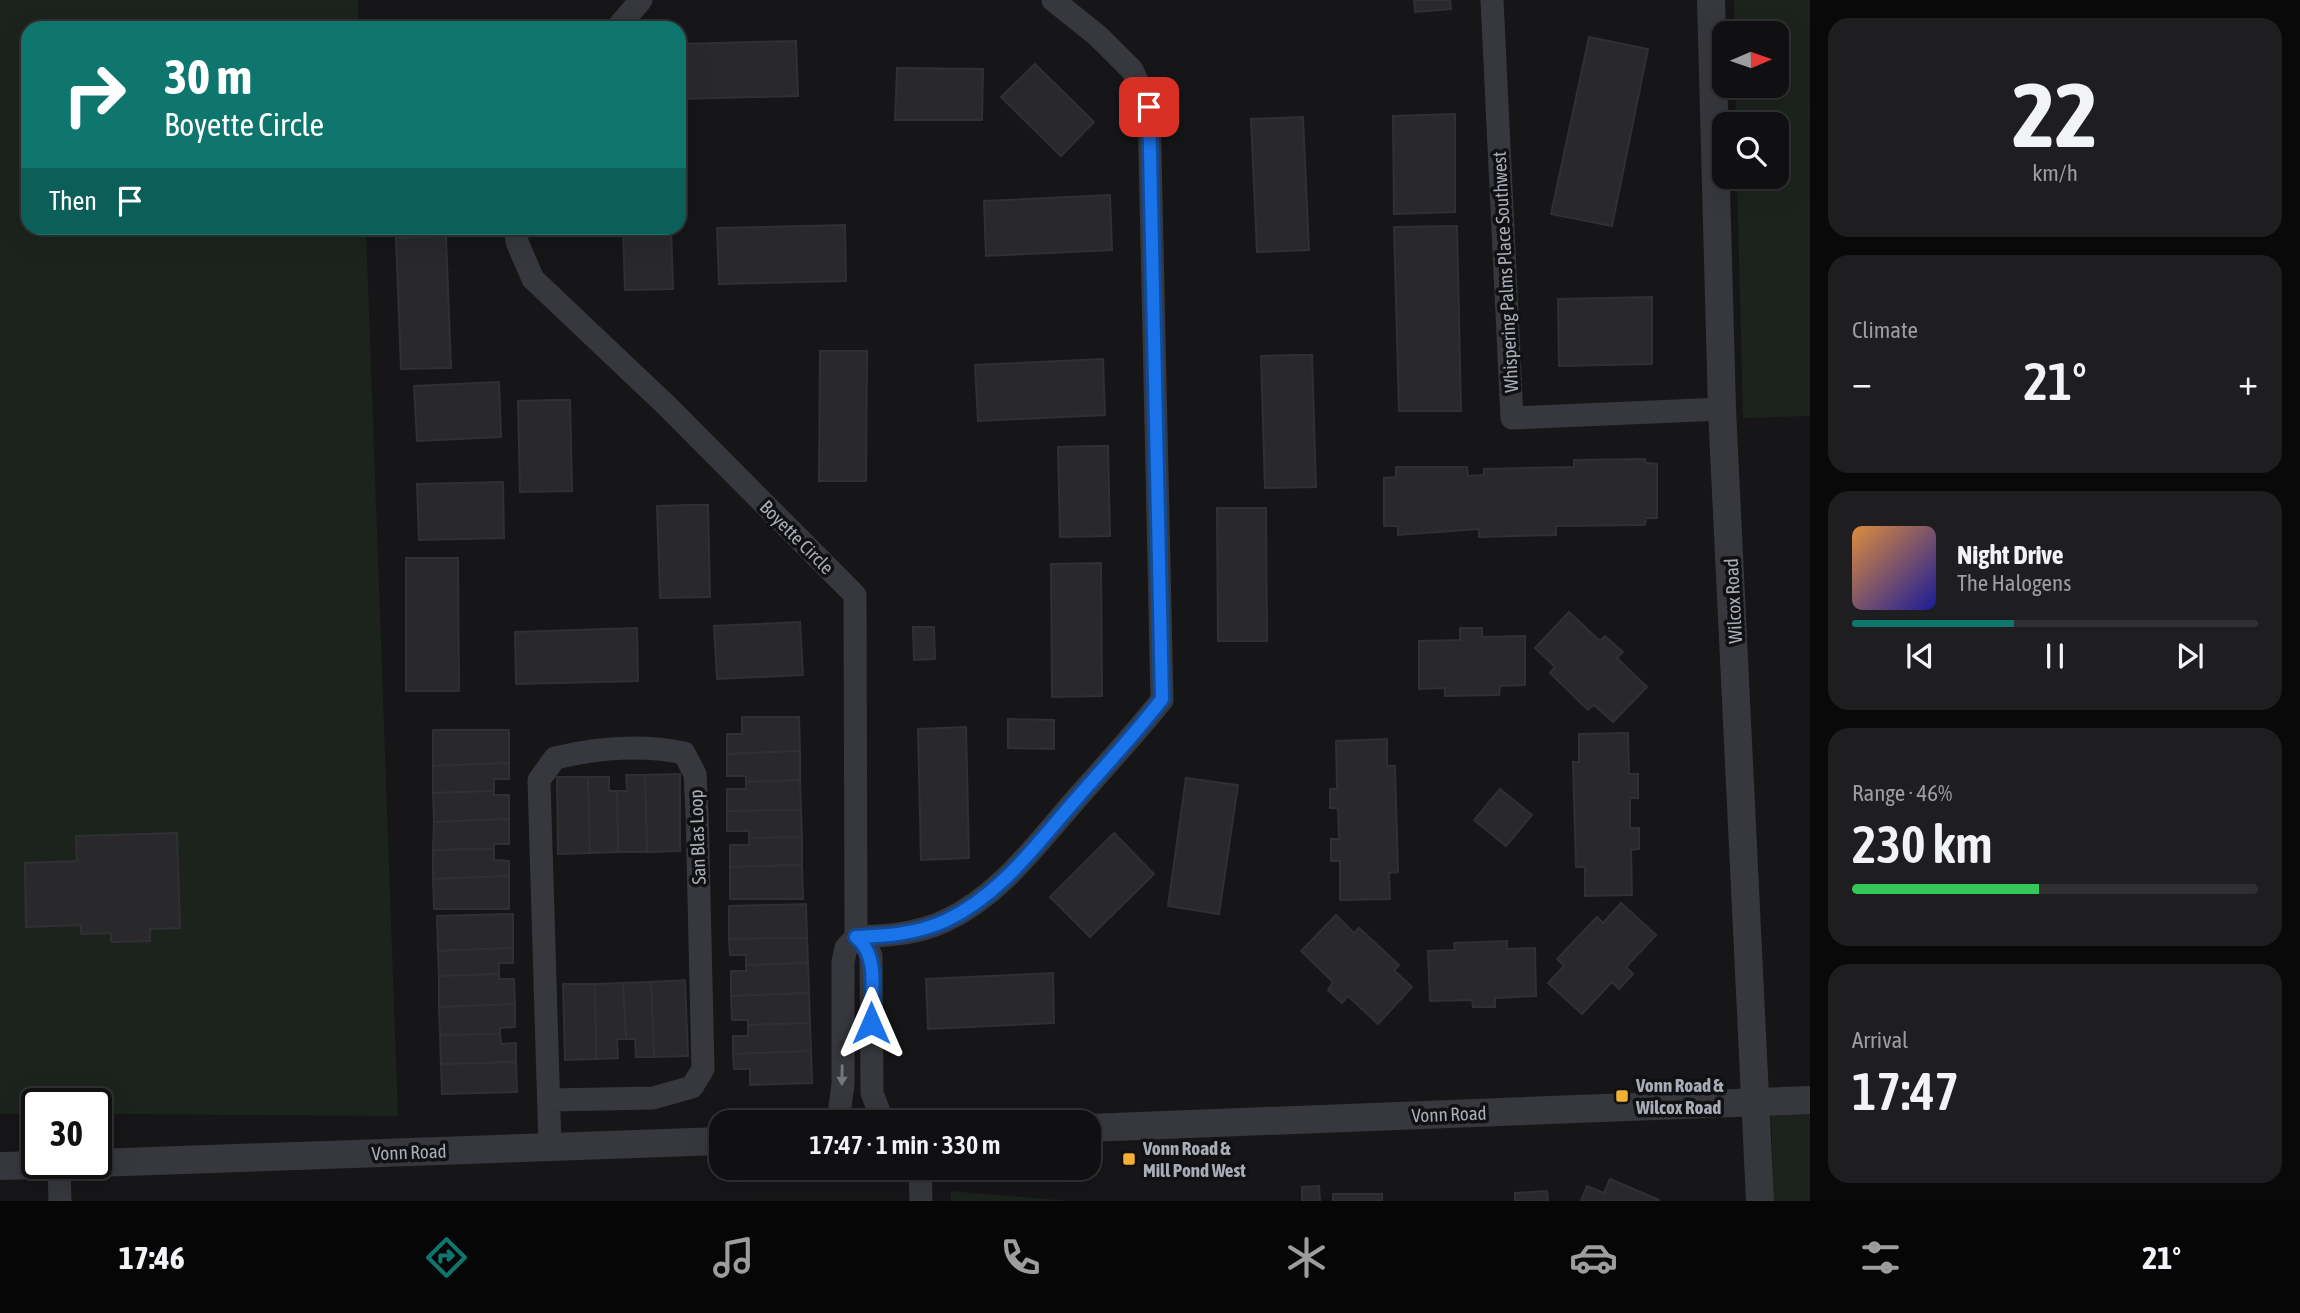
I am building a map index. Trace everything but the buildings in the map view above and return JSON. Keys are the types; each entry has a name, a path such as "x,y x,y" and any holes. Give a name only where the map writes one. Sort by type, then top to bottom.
{"street":[{"path":"623,21 641,0"},
{"path":"856,937 899,935 944,922 985,898 1042,841 1131,739 1162,699 1149,107 1132,69 1098,36 1053,0"},
{"name":"Whispering Palms Place Southwest","path":"1492,0 1513,418 1722,409"},
{"name":"Wilcox Road","path":"1711,0 1722,409 1760,1201"},
{"name":"Boyette Circle","path":"516,235 516,242 533,279 666,405 855,595 856,937 846,948 843,962 843,1084 840,1110"},
{"name":"San Blas Loop","path":"550,1147 551,1100 538,812 539,780 555,758 591,750 661,748 684,753 695,774 703,1069 692,1087 653,1098 551,1100"},
{"name":"Boyette Circle","path":"856,937 866,945 871,956 872,1093 878,1110"},
{"name":"Vonn Road","path":"1101,1127 1810,1100"},
{"name":"Vonn Road","path":"112,1162 709,1141"},
{"path":"0,1166 21,1166"},
{"path":"59,1179 60,1201"},
{"path":"920,1180 921,1201"}],"shaded area":[{"path":"0,0 358,0 359,21 21,21 21,235 366,235 398,1116 112,1114 112,1088 21,1088 21,1114 0,1114"},
{"path":"1734,0 1810,0 1810,416 1743,418 1737,189 1789,189 1789,112 1736,112 1735,98 1789,98 1789,21 1734,21"},
{"path":"1771,1114 1810,1114 1810,1201 1774,1201"},
{"path":"951,1191 1069,1201 951,1201"}],"place":[{"name":"Vonn Road & Wilcox Road","path":"1622,1096"},
{"name":"Vonn Road & Mill Pond West","path":"1129,1159"}],"route":[{"path":"871,1023 871,956 866,945 856,937 899,935 944,922 985,898 1042,841 1131,739 1162,699 1149,107"}]}
